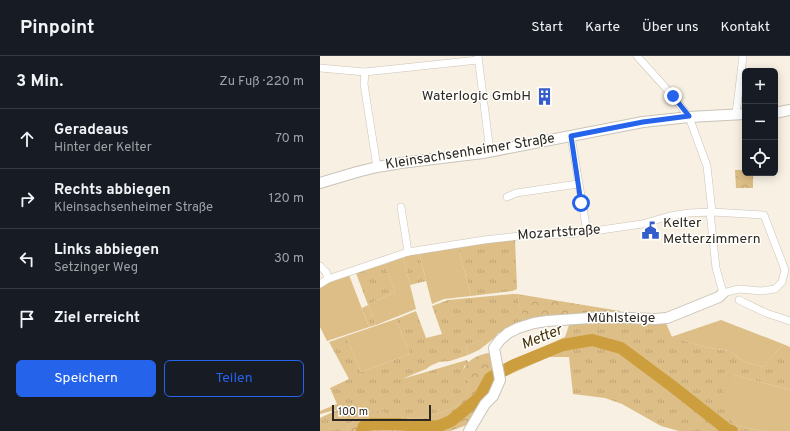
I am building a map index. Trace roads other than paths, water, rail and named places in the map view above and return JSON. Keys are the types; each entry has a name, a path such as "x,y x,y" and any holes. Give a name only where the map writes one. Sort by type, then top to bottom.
{"main road":[{"path":"778,112 790,110"},
{"name":"Kleinsachsenheimer Straße","path":"320,183 377,167 490,152 643,122 689,116 740,114"},
{"name":"Mühlsteige","path":"470,431 485,404 493,396 500,380 494,348 508,333 534,323 547,321 604,317 667,318 682,310 719,297 723,292"}],"street":[{"path":"637,56 689,116 707,166 716,268 723,292 739,289 761,291 775,289 782,282 787,270"},
{"path":"740,114 742,56"},
{"path":"320,68 365,72 424,62 478,58 490,152"},
{"path":"365,72 364,84 377,167"},
{"path":"571,136 587,232"},
{"path":"507,197 516,193 578,184"},
{"path":"401,207 408,252"},
{"name":"Mozartstraße","path":"320,284 328,279 408,252 512,236 587,232 642,224 683,214 711,212 764,215 787,270"},
{"path":"320,266 326,272 328,279"},
{"path":"739,300 766,313 790,321"}],"waterway":[{"name":"Metter","path":"362,431 364,426 372,424 398,424 427,427 439,426 451,421 479,398 490,378 514,365 563,345 592,340 621,348 728,430 732,431"}],"place":[{"name":"Waterlogic GmbH","path":"544,96"},
{"name":"Kelter Metterzimmern","path":"650,231"}]}
